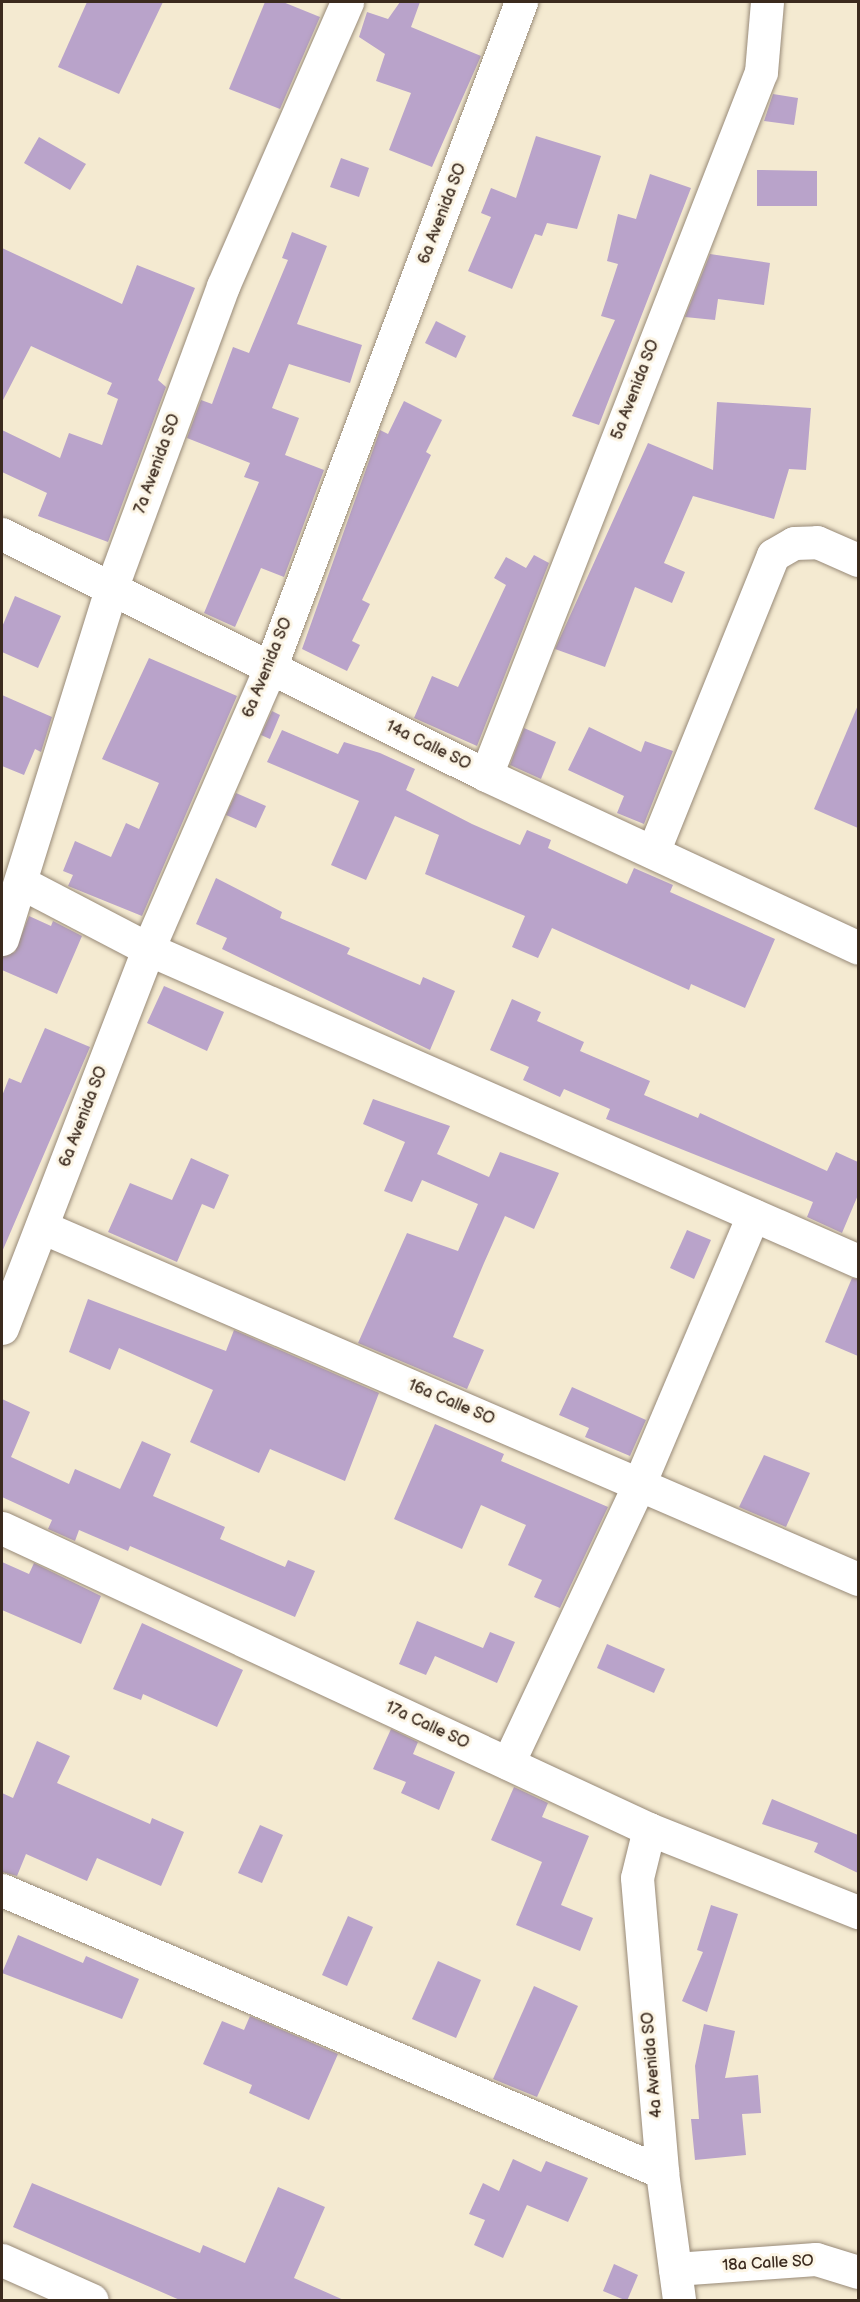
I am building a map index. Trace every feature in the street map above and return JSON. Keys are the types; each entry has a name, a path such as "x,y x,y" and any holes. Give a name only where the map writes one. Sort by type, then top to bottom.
{"street":[{"name":"7a Avenida SO","path":"2,939 111,589 223,286 347,2"},
{"name":"6a Avenida SO","path":"2,1328 148,949 270,668 521,2"},
{"name":"5a Avenida SO","path":"486,775 761,72 767,2"},
{"name":"14a Calle SO","path":"2,534 486,775 858,948"},
{"path":"653,852 773,555 794,543 817,542 858,560"},
{"path":"21,884 148,949 858,1261"},
{"path":"508,1764 639,1484 753,1215"},
{"name":"16a Calle SO","path":"42,1227 858,1579"},
{"name":"17a Calle SO","path":"2,1528 649,1829 858,1912"},
{"name":"4a Avenida SO","path":"649,1829 637,1878 662,2172 677,2285"},
{"path":"2,1890 662,2172"},
{"name":"18a Calle SO","path":"677,2285 816,2259 858,2272"},
{"path":"2,2260 92,2301"}],"building":[{"path":"87,2 163,2 119,94 58,67"},
{"path":"265,2 283,2 320,17 280,109 229,89"},
{"path":"400,2 420,2 411,27 481,56 432,167 389,150 411,93 376,81 385,54 359,37 367,12 388,19"},
{"path":"773,94 798,98 794,125 764,121"},
{"path":"536,136 601,156 577,229 547,223 542,236 535,234 512,289 468,271 491,217 481,213 491,188 516,198"},
{"path":"39,137 86,164 70,190 24,163"},
{"path":"341,158 369,168 359,197 330,187"},
{"path":"757,170 817,171 817,206 757,206"},
{"path":"650,174 691,188 599,425 572,416 615,320 601,316 618,264 607,261 618,214 636,219"},
{"path":"292,232 327,246 297,324 362,345 350,383 289,364 272,408 299,418 285,455 324,470 284,577 261,568 235,627 204,613 259,482 244,477 250,463 187,438 201,400 212,404 233,347 249,353 288,260 282,258"},
{"path":"2,248 122,304 137,265 195,288 158,380 166,387 108,542 38,516 47,493 2,472 2,430 60,458 69,433 102,445 118,399 107,394 112,383 31,346 2,402"},
{"path":"710,254 770,263 764,305 718,299 715,320 685,317"},
{"path":"436,321 466,336 456,358 425,343"},
{"path":"404,401 442,420 426,452 431,455 362,600 370,604 352,641 360,645 347,671 302,649 380,430 388,434"},
{"path":"717,402 811,408 806,470 789,469 774,519 693,496 664,563 685,572 672,603 635,587 605,667 555,649 648,443 713,470"},
{"path":"534,555 549,563 477,746 414,718 432,676 458,687 506,585 494,578 506,557 526,568"},
{"path":"15,596 61,616 38,668 2,652 2,627"},
{"path":"149,658 237,696 142,916 68,886 73,875 63,871 75,841 111,857 126,823 139,829 159,783 102,759"},
{"path":"2,695 52,717 41,752 35,749 24,775 2,766"},
{"path":"858,705 858,828 814,809"},
{"path":"272,711 280,715 270,739 261,735"},
{"path":"589,727 641,752 645,741 673,751 644,824 617,813 624,796 568,770"},
{"path":"524,728 556,742 541,779 510,765"},
{"path":"282,730 338,754 344,742 380,753 415,769 406,790 472,824 520,845 527,830 551,840 548,848 627,884 634,868 673,885 670,892 775,939 745,1008 691,984 689,990 552,928 538,958 512,947 525,916 425,874 439,835 395,816 366,880 331,865 359,801 267,762"},
{"path":"236,793 266,806 256,828 226,815"},
{"path":"216,878 282,912 280,918 350,948 347,954 420,985 423,977 455,991 430,1050 222,949 227,938 196,924"},
{"path":"29,916 51,926 53,921 82,936 57,994 2,970 2,957 15,952"},
{"path":"164,986 224,1012 207,1051 147,1023"},
{"path":"512,999 541,1012 537,1021 584,1042 580,1051 650,1081 644,1095 698,1118 700,1113 827,1171 836,1152 858,1162 858,1195 842,1233 807,1217 813,1202 606,1119 610,1109 564,1089 560,1097 523,1080 529,1067 490,1050"},
{"path":"45,1028 90,1047 2,1252 2,1096 9,1078 21,1083"},
{"path":"373,1099 450,1126 437,1154 489,1177 500,1152 559,1173 534,1229 505,1216 484,1263 453,1337 484,1350 467,1389 358,1343 407,1233 458,1251 478,1204 422,1180 412,1202 384,1191 405,1142 363,1124"},
{"path":"191,1158 229,1175 214,1209 202,1204 177,1262 108,1232 130,1183 172,1200"},
{"path":"687,1230 711,1240 694,1279 670,1268"},
{"path":"852,1278 858,1279 858,1356 825,1342"},
{"path":"88,1299 226,1351 234,1330 379,1393 345,1481 270,1449 259,1473 190,1442 213,1390 119,1348 110,1370 69,1352"},
{"path":"572,1387 646,1420 630,1456 585,1437 589,1428 559,1415"},
{"path":"2,1399 30,1412 11,1457 69,1484 75,1469 120,1489 142,1441 171,1454 153,1496 225,1527 220,1539 285,1567 288,1560 315,1571 295,1617 130,1546 128,1551 79,1530 75,1541 48,1529 52,1520 2,1497"},
{"path":"435,1424 504,1454 501,1461 608,1507 560,1608 534,1597 542,1580 508,1565 526,1525 481,1505 462,1549 394,1519"},
{"path":"764,1455 810,1473 786,1527 739,1507"},
{"path":"2,1562 29,1574 34,1563 101,1596 81,1644 2,1610"},
{"path":"417,1621 483,1648 490,1632 515,1642 497,1683 435,1656 426,1675 399,1664"},
{"path":"142,1623 243,1670 217,1727 143,1694 141,1700 113,1689"},
{"path":"607,1644 665,1669 654,1693 597,1668"},
{"path":"391,1729 418,1742 413,1754 455,1772 439,1810 401,1793 406,1782 373,1769"},
{"path":"37,1741 70,1756 57,1783 150,1824 152,1818 184,1832 161,1886 97,1858 87,1881 26,1854 17,1876 2,1872 2,1793 13,1798"},
{"path":"514,1787 548,1803 542,1817 589,1836 561,1905 593,1918 580,1951 516,1925 542,1862 491,1840"},
{"path":"772,1799 858,1835 858,1873 814,1852 818,1843 762,1824"},
{"path":"260,1825 283,1835 262,1883 238,1873"},
{"path":"711,1905 738,1914 707,2012 682,2001 703,1952 697,1950"},
{"path":"348,1916 373,1927 347,1986 322,1975"},
{"path":"18,1935 83,1963 86,1956 139,1979 122,2019 2,1973"},
{"path":"438,1961 481,1980 456,2038 412,2019"},
{"path":"534,1986 578,2006 537,2097 493,2079"},
{"path":"250,2016 338,2054 309,2120 249,2093 252,2085 203,2064 222,2021 244,2030"},
{"path":"704,2024 735,2031 725,2078 758,2075 761,2113 742,2114 746,2155 695,2160 691,2119 699,2119 695,2066"},
{"path":"513,2159 541,2172 546,2161 588,2178 568,2222 527,2205 503,2258 474,2245 485,2220 469,2214 483,2183 499,2191"},
{"path":"32,2183 200,2253 203,2245 245,2263 278,2187 325,2207 294,2278 346,2301 182,2301 13,2227"},
{"path":"614,2264 638,2275 627,2301 603,2291"}]}
